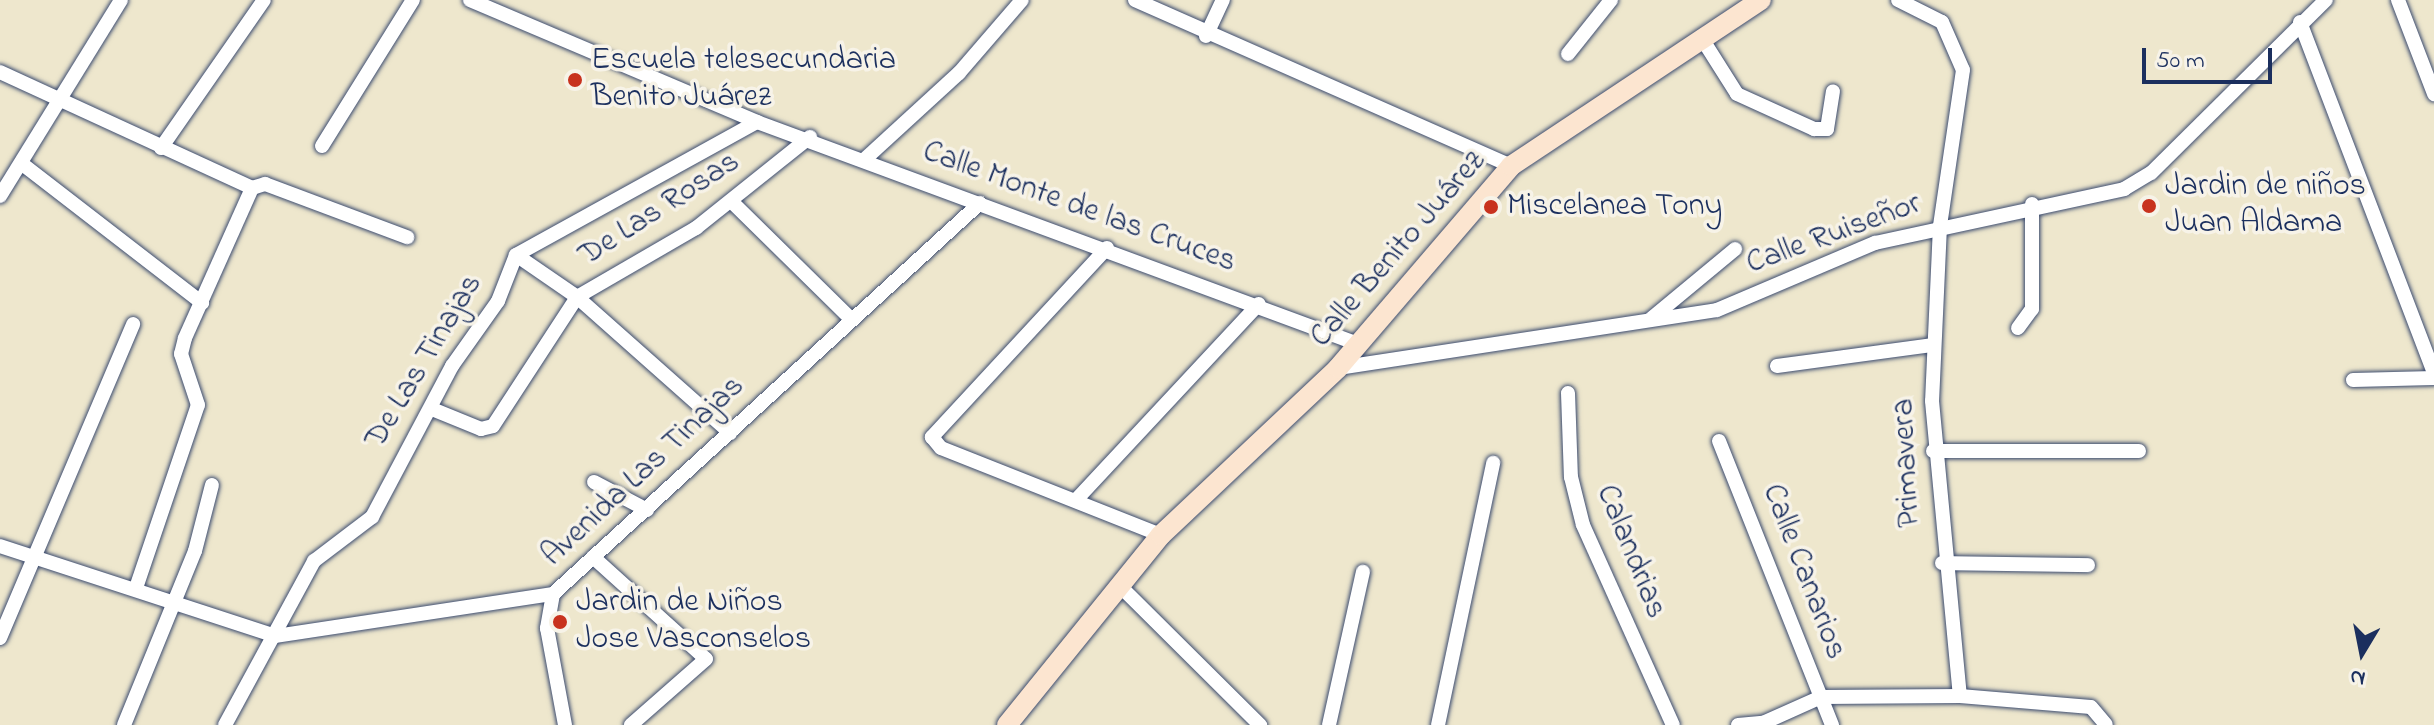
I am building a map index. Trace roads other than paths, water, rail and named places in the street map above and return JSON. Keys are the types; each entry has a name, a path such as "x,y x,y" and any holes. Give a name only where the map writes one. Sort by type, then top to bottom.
{"street":[{"path":"0,196 121,0"},
{"path":"161,148 264,0"},
{"path":"322,146 413,0"},
{"name":"Calle Monte de las Cruces","path":"470,0 757,122 810,137 980,203 1259,304 1358,344"},
{"path":"865,159 959,73 1022,0"},
{"path":"1135,0 1206,36 1511,166"},
{"path":"1206,36 1223,0"},
{"path":"1568,54 1611,0"},
{"name":"Calle Benito Juárez","path":"1007,725 1161,535 1338,368 1511,166 1761,0"},
{"name":"Primavera","path":"1898,0 1942,22 1963,70 1940,226 1932,345 1933,451 1942,563 1960,696"},
{"name":"Calle Ruiseñor","path":"1338,368 1717,310 1875,243 2032,204 2124,189 2151,173 2300,22 2326,0"},
{"path":"2398,0 2434,94"},
{"path":"2300,22 2434,375 2353,380"},
{"path":"1701,37 1737,94 1814,129 1827,129 1833,91"},
{"path":"0,72 57,102 252,188 265,184 407,237"},
{"name":"De Las Tinajas","path":"225,725 314,561 372,517 432,409 452,366 498,301 516,255 757,122"},
{"name":"De Las Rosas","path":"577,297 732,202 810,137"},
{"path":"21,163 202,303"},
{"path":"137,585 198,405 181,354 252,188"},
{"path":"732,202 849,317"},
{"name":"Avenida Las Tinajas","path":"275,636 553,594 730,433 849,317 980,203"},
{"path":"2018,328 2032,309 2032,204"},
{"path":"1107,248 932,437 941,448 1161,535"},
{"path":"1652,318 1735,249"},
{"path":"516,255 577,297 730,433"},
{"path":"432,409 476,427 498,421 577,297"},
{"path":"1076,500 1259,304"},
{"path":"0,638 133,324"},
{"path":"1777,366 1932,345"},
{"name":"Calandrias","path":"1568,393 1571,477 1583,525 1673,725"},
{"name":"Calle Canarios","path":"1719,441 1832,725"},
{"path":"1933,451 2139,451"},
{"path":"1438,725 1493,463"},
{"path":"594,482 647,510"},
{"path":"124,725 173,597 195,551 212,485"},
{"path":"0,546 35,553 137,585 275,636"},
{"path":"593,557 706,659 631,725"},
{"path":"1942,563 2088,565"},
{"path":"1329,725 1363,572"},
{"path":"1119,585 1260,725"},
{"path":"553,594 547,628 565,725"},
{"path":"1738,725 1763,723 1821,697 1960,696 2091,707 2106,725"}],"place":[{"name":"Escuela telesecundaria Benito Juárez","path":"575,80"},
{"name":"Jardin de niños Juan Aldama","path":"2149,206"},
{"name":"Miscelanea Tony","path":"1491,207"},
{"name":"Jardin de Niños Jose Vasconselos","path":"560,622"}]}
